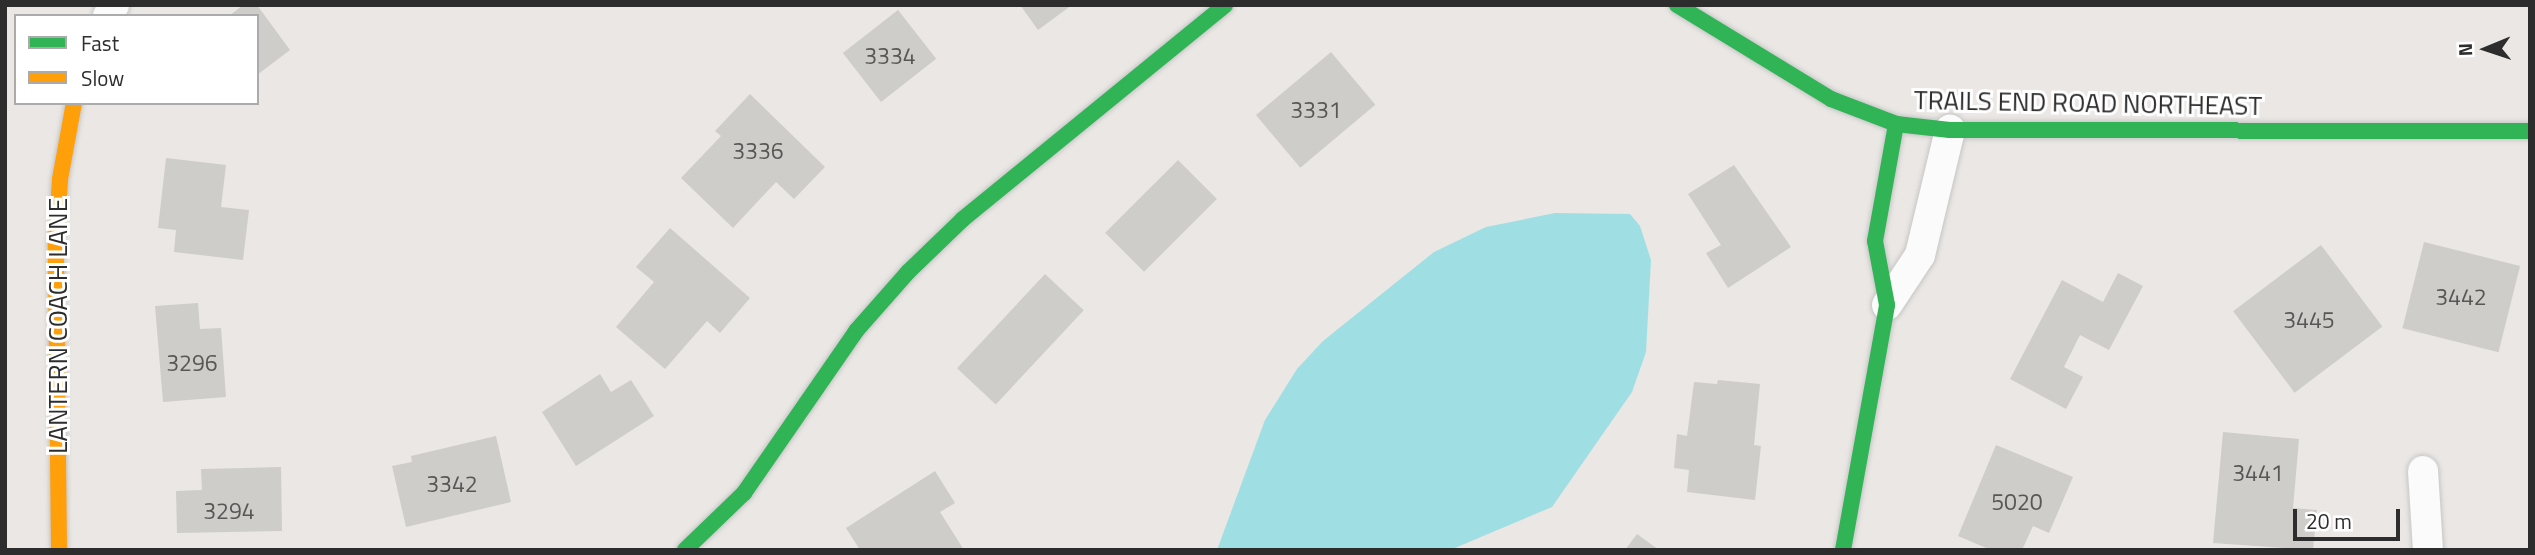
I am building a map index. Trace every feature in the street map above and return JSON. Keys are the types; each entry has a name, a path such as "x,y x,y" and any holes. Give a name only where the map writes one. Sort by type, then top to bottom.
{"street":[{"path":"685,550 744,493 856,331 908,272 963,219 1226,5"},
{"name":"TRAILS END ROAD NORTHEAST","path":"1677,5 1831,99 1896,124 1950,130 2530,131"},
{"name":"LANTERN COACH LANE","path":"59,550 56,240 60,179 75,105"},
{"path":"1843,550 1887,305 1875,242 1896,124"},
{"path":"1887,305 1920,255 1950,130"},
{"path":"2423,471 2428,550"}],"water":[{"path":"1555,213 1630,214 1640,226 1651,260 1646,352 1632,392 1552,507 1450,550 1217,550 1265,420 1297,369 1323,341 1434,252 1486,227"}],"building":[{"path":"243,5 257,5 290,50 259,73 259,14 232,14"},
{"path":"1020,5 1072,5 1038,30"},
{"path":"898,10 936,59 881,102 843,53"},
{"path":"1331,52 1375,105 1300,168 1256,115"},
{"path":"750,94 825,167 794,199 776,182 733,228 681,178 721,136 715,131"},
{"path":"166,158 226,165 221,207 249,210 243,260 174,252 176,230 158,228"},
{"path":"1178,160 1217,199 1144,272 1105,233"},
{"path":"1734,165 1791,247 1728,288 1706,253 1721,245 1688,194"},
{"path":"670,228 750,298 720,333 707,321 665,369 616,327 654,282 636,267"},
{"path":"2424,242 2520,266 2499,352 2402,328"},
{"path":"2321,245 2382,326 2295,393 2233,311"},
{"path":"2118,273 2143,286 2109,350 2080,335 2064,367 2083,377 2066,409 2010,379 2062,280 2103,302"},
{"path":"1045,274 1084,310 996,404 957,368"},
{"path":"198,303 200,329 221,328 226,397 163,402 155,306"},
{"path":"600,374 611,392 631,380 654,416 576,466 542,412"},
{"path":"1718,380 1760,384 1754,445 1761,446 1755,500 1687,492 1689,470 1674,468 1677,434 1687,436 1694,382 1717,384"},
{"path":"2223,432 2299,439 2293,508 2317,510 2313,550 2213,543"},
{"path":"496,436 511,502 406,527 392,466 412,462 411,456"},
{"path":"1996,445 2073,477 2049,533 2033,526 2022,550 1991,550 1958,536"},
{"path":"281,467 282,531 177,533 176,491 202,490 201,469"},
{"path":"935,471 955,503 940,512 964,550 860,550 846,528"},
{"path":"1637,534 1659,550 1625,550"}],"traffic: fast":[{"path":"685,550 744,493 856,331 908,272 963,219 1225,5"},
{"path":"1677,5 1831,99 1896,124 1950,130 2530,131"},
{"path":"1843,550 1887,305 1875,241 1896,124"}],"traffic: slow":[{"path":"59,550 56,240 60,179 74,105"}]}
